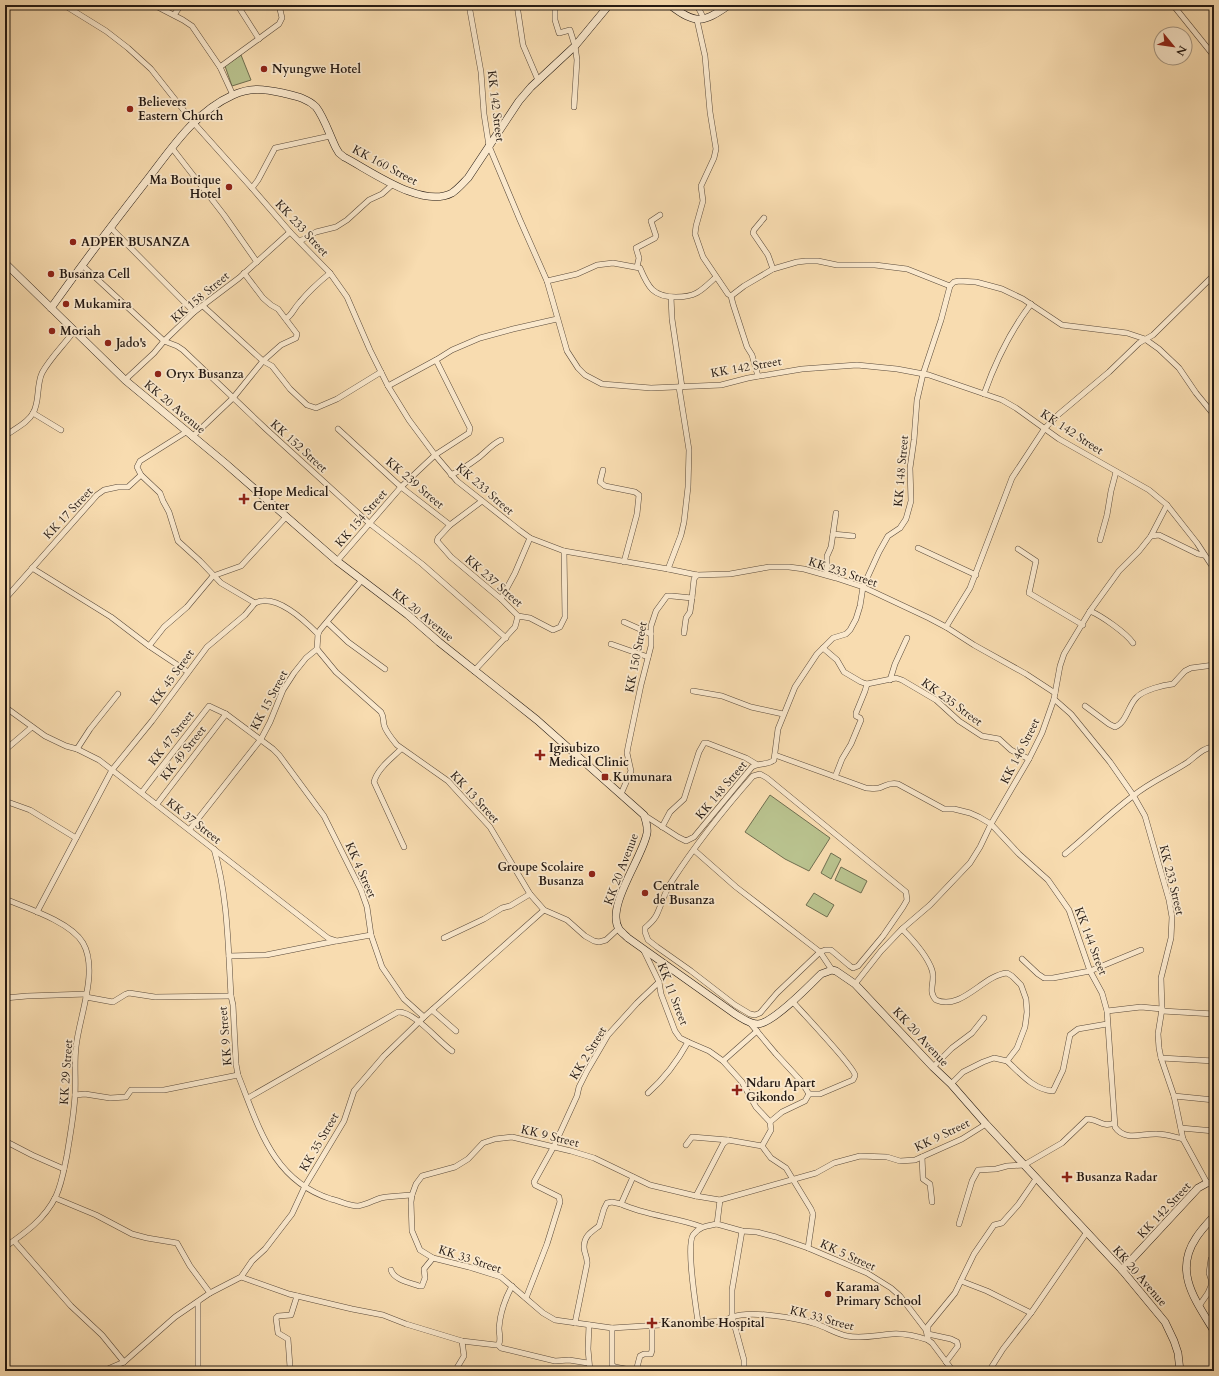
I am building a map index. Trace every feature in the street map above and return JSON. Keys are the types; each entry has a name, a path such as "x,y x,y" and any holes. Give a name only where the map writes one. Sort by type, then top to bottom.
{"main road":[{"name":"KK 160 Street","path":"51,308 82,265 172,148 194,122 214,106 232,96 258,89 301,98 319,111 339,153 344,157 405,190 427,196 439,196 452,192 461,186 468,178 519,101 538,80 575,46 609,5"},
{"path":"670,5 684,16 700,20 714,16 729,5"},
{"name":"KK 20 Avenue","path":"5,263 125,380 225,463 337,561 408,614 439,642 537,720 644,815 647,828 645,842 627,880 616,909 616,918 619,928"},
{"path":"619,928 628,938 750,1023 758,1024 776,1015 821,974 832,970"},
{"name":"KK 20 Avenue","path":"832,970 840,972 855,984 933,1067 951,1084 1036,1179 1122,1270 1165,1322 1178,1354 1180,1371"},
{"name":"KK 142 Street","path":"1122,1270 1198,1188 1211,1182"},
{"path":"1214,1216 1196,1237 1186,1262 1186,1276 1189,1287 1214,1332"}],"street":[{"name":"KK 233 Street","path":"64,5 106,31 140,58 151,69 194,122 290,232 330,273 349,301 388,386 409,420 435,455 451,475 530,538 564,551 668,568 697,575 730,574 769,567 804,569 827,575 862,587 946,627 974,645 1026,674 1055,696 1110,762 1133,795 1145,816 1169,900 1172,917 1170,938 1161,978 1162,1010 1158,1034 1161,1058 1174,1096 1183,1138 1211,1182"},
{"path":"154,5 184,20 192,26 220,67 232,96"},
{"path":"174,15 181,5"},
{"path":"220,67 281,21 282,16 279,5"},
{"name":"KK 142 Street","path":"469,5 481,72 484,114 489,146 512,202 548,281 567,351 585,375 594,381 608,385 639,388 721,385 758,376 802,369 857,365 897,369 923,374 1010,404 1059,439 1149,490 1167,505 1197,542 1214,569"},
{"path":"517,5 523,45 538,80"},
{"path":"555,5 555,20 559,33 570,30 575,46 577,60 574,107"},
{"path":"706,5 698,7 705,56 710,112 716,149 714,158 702,186 703,201 695,234 703,257 728,294 731,296 758,376"},
{"path":"1173,5 1214,56"},
{"path":"1209,5 1214,12"},
{"path":"238,6 259,39"},
{"path":"252,188 258,180 275,148 330,136"},
{"path":"172,148 224,215 257,262"},
{"path":"300,242 316,232 336,227 347,220 369,200 382,194 393,184"},
{"path":"637,267 639,258 636,248 655,238 656,236 651,221 660,215"},
{"path":"764,218 753,233 768,255 774,269"},
{"path":"111,228 194,312"},
{"name":"KK 158 Street","path":"125,380 194,312 244,273 290,232"},
{"path":"731,296 744,286 774,269 796,262 806,261 837,265 875,265 907,269 950,286 956,281 976,282 1002,289 1023,299 1062,325 1127,333 1145,339 1159,349 1179,368 1196,393 1214,415"},
{"path":"548,281 577,274 597,265 613,263 637,267 640,269 645,281 662,296 690,297 700,291 716,277"},
{"name":"KK 152 Street","path":"82,265 164,341 183,350 369,523 422,564 506,638"},
{"path":"192,437 233,398 263,361 281,345 297,337 297,334 278,309 264,298 244,273"},
{"path":"286,319 292,314 306,294 330,273"},
{"path":"946,627 962,602 976,575 1004,496 1012,478 1045,428 1058,414 1109,372 1131,350 1145,339 1153,335 1214,275"},
{"name":"KK 148 Street","path":"644,815 686,841 694,837 752,767 756,764 763,764 774,760 778,729 795,687 814,658 823,648 833,638 846,634 850,630 856,619 860,606 862,587 884,542 892,532 900,528 903,524 910,506 910,468 914,440 915,413 923,374 941,320 950,286"},
{"path":"668,568 681,535 684,522 688,487 689,450 672,319 671,297"},
{"path":"984,394 998,359 1016,326 1032,304"},
{"path":"203,306 263,361 272,366 290,389 313,408 337,399 381,372"},
{"path":"388,386 452,350 480,338 557,318"},
{"path":"5,436 28,420 33,413 36,405 38,387 43,372 74,331"},
{"name":"KK 154 Street","path":"337,561 401,487 435,455 467,434 470,430 436,360"},
{"path":"33,413 61,430"},
{"name":"KK 239 Street","path":"338,429 401,487 450,525"},
{"path":"186,432 140,461 137,467 141,475 160,493 169,512 178,540 213,576 226,587 255,603 261,600 275,603 298,616 318,634"},
{"path":"451,475 466,467 501,440"},
{"path":"603,470 600,482 602,484 605,486 638,493 639,495 637,514 624,562"},
{"path":"1100,540 1116,472"},
{"name":"KK 17 Street","path":"5,599 97,495 104,490 118,487 128,488 141,475"},
{"path":"450,525 482,501"},
{"name":"KK 146 Street","path":"855,984 881,951 902,929 930,905 970,863 980,847 990,824 1029,759 1046,724 1055,696 1060,666 1064,654 1083,625 1090,611 1119,571 1152,536 1167,505"},
{"path":"827,575 827,556 831,547 836,513"},
{"path":"149,646 164,627 187,606 213,576 241,566 286,517"},
{"name":"KK 237 Street","path":"450,525 438,538 437,543 451,557 501,599 518,616 530,618 553,630 560,627 565,614 563,591 564,551"},
{"path":"833,534 853,536"},
{"path":"1152,536 1159,536 1198,554 1204,555"},
{"path":"501,599 515,573 530,538"},
{"path":"918,548 976,575"},
{"path":"1018,549 1036,561 1029,593 1083,625"},
{"path":"32,568 111,617 149,646 188,672"},
{"path":"684,633 686,618 690,612 694,579 697,575"},
{"path":"317,648 318,634 362,580"},
{"name":"KK 150 Street","path":"621,794 631,770 627,753 648,657 651,626 656,612 667,596 692,598"},
{"name":"KK 45 Street","path":"37,912 112,770 136,742 211,642 246,615 255,603"},
{"path":"1090,611 1097,614 1118,629 1133,643"},
{"path":"474,670 515,627 518,616"},
{"path":"327,622 348,642 385,669"},
{"path":"624,622 651,634"},
{"path":"890,680 906,638"},
{"path":"611,644 648,657"},
{"name":"KK 15 Street","path":"190,829 261,739 270,722 283,690 306,658 317,648"},
{"name":"KK 13 Street","path":"317,648 336,672 381,712 384,717 384,725 391,739 401,749 448,781 490,827 530,894 544,910 567,920 584,936 594,941 599,942 606,940 619,928"},
{"path":"823,648 836,660 844,672 866,684 865,691 856,713 856,716 860,718 860,720 851,744 842,759 835,777"},
{"path":"1085,706 1108,724 1115,727 1122,722 1139,695 1165,684 1172,684 1185,671 1191,668 1214,665"},
{"name":"KK 235 Street","path":"866,684 896,678 909,683 936,700 959,721 982,736 998,739 1011,750 1029,759"},
{"path":"693,691 722,696 751,707 783,714"},
{"path":"77,749 90,729 118,694"},
{"name":"KK 47 Street","path":"142,792 209,706 212,706 226,714 261,739"},
{"name":"KK 37 Street","path":"5,707 45,736 61,744 94,756 190,829 325,936 337,941"},
{"name":"KK 49 Street","path":"156,804 226,714"},
{"path":"5,750 32,727"},
{"name":"KK 4 Street","path":"261,739 279,755 315,802 329,825 361,890 367,907 371,935 382,967 404,999 424,1017"},
{"path":"662,827 670,812 684,799 704,743 707,742 746,758 756,764"},
{"path":"1065,854 1098,824 1151,782 1188,762 1209,748 1214,747"},
{"path":"401,749 388,761 375,778 374,782 404,847"},
{"name":"KK 144 Street","path":"775,755 866,788 881,788 889,783 898,784 944,810 954,809 980,817 990,824 1018,854 1044,876 1059,894 1073,919 1090,971 1102,993 1106,1011 1111,1053 1114,1123"},
{"path":"760,774 776,785 906,892 907,900 883,936 858,966 854,968 850,966 831,950 820,952 777,993 760,1013 755,1015 750,1014 735,1005 648,940 645,932 645,928 651,924 656,916 671,882 694,850 702,837 746,784 753,776 760,774"},
{"path":"5,801 30,810 76,838"},
{"name":"KK 9 Street","path":"214,849 221,878 226,911 228,956 238,1075 269,1150 279,1164 305,1186 328,1197 359,1206 382,1198 412,1195 416,1184 422,1176 455,1167 468,1159 483,1143 495,1139 512,1137 554,1146 594,1158 650,1185 720,1200 816,1173 834,1163 860,1156 887,1157 900,1161 915,1160 962,1139 986,1124"},
{"path":"694,850 736,887 820,952 832,970"},
{"path":"444,938 484,919 530,894"},
{"name":"KK 29 Street","path":"5,899 37,912 72,930 84,944 89,965 86,996 76,1044 73,1118 60,1187 47,1211 38,1221 5,1247"},
{"name":"KK 35 Street","path":"103,1371 124,1362 175,1317 210,1293 241,1277 292,1214 305,1186 344,1120 354,1091 384,1056 424,1017 544,910"},
{"path":"902,929 920,950 932,969 933,982 931,988 933,997 936,1000 945,1003 961,998 994,977 1002,974 1012,976 1020,985 1026,999 1026,1020 1016,1048 1007,1061"},
{"path":"228,956 266,955 371,935"},
{"name":"KK 11 Street","path":"642,948 659,982 661,994 675,1031 680,1038 709,1051 723,1061 742,1082 756,1107 770,1122"},
{"path":"1022,959 1044,978 1053,978 1090,971 1141,950"},
{"name":"KK 2 Street","path":"526,1298 547,1244 560,1202 559,1197 534,1184 554,1146 577,1096 579,1087 608,1035 637,1003 659,982"},
{"path":"5,998 27,996 86,996 113,1002 129,993 155,997 231,996"},
{"path":"792,1001 846,1060 855,1075 853,1080 820,1094 809,1094"},
{"path":"1106,1011 1140,1007 1214,1014"},
{"path":"432,1010 456,1031"},
{"path":"248,1098 398,1012 404,1012 420,1021 442,1044 452,1051"},
{"path":"933,1067 952,1048 972,1033 984,1018"},
{"path":"750,1023 801,1081 809,1094"},
{"path":"951,1084 963,1072 994,1058 1007,1061 1035,1086 1053,1091 1063,1070 1070,1035 1078,1029 1107,1024"},
{"path":"723,1061 757,1031"},
{"path":"648,1093 660,1083 675,1064 688,1042"},
{"path":"1161,1058 1214,1061"},
{"path":"75,1095 85,1094 110,1098 126,1097 131,1090 164,1090 238,1075"},
{"path":"762,1146 771,1130 770,1122 782,1112 805,1101 809,1094"},
{"path":"1174,1096 1214,1100"},
{"path":"959,1224 972,1181 978,1170 996,1169 1024,1164 1062,1143 1086,1120 1092,1120 1106,1125 1114,1123 1117,1130 1121,1134 1127,1136 1155,1134 1183,1138"},
{"path":"1181,1128 1214,1131"},
{"path":"686,1144 692,1138 728,1140 762,1146 771,1158 786,1168 812,1209 813,1214 808,1248"},
{"path":"696,1196 723,1144 728,1140"},
{"path":"5,1141 64,1169"},
{"path":"922,1157 923,1179 930,1184 932,1202"},
{"path":"1211,1182 1214,1174"},
{"path":"621,1204 633,1177"},
{"path":"928,1337 928,1326 955,1293 968,1264 983,1240 994,1225 998,1225 1006,1219 1036,1179"},
{"name":"KK 33 Street","path":"412,1195 412,1231 420,1250 433,1258 469,1267 501,1278 543,1313 555,1320 612,1328 724,1321 732,1316 750,1314 799,1319 817,1324 846,1336 870,1337 893,1333 951,1339 957,1342 958,1346 946,1362"},
{"path":"55,1198 96,1215 132,1234 177,1244 190,1266 210,1293"},
{"path":"575,1323 588,1258 584,1248 588,1233 599,1226 607,1203 612,1202 621,1204 660,1217 692,1223 702,1227 718,1224 720,1200"},
{"name":"KK 5 Street","path":"718,1224 742,1231 757,1232 808,1248 868,1273 900,1296 926,1330 928,1337 952,1371"},
{"path":"698,1322 690,1240 702,1227"},
{"path":"742,1231 732,1290 732,1316 744,1360 744,1367 747,1371"},
{"path":"989,1371 1003,1349 1031,1313 1087,1232"},
{"path":"14,1241 71,1306 102,1335 124,1362"},
{"path":"1199,1306 1211,1286 1209,1273 1211,1259 1214,1256"},
{"path":"391,1270 394,1276 422,1286 425,1278 424,1269 433,1258"},
{"path":"241,1277 297,1296 383,1314 412,1326 462,1341 498,1345 501,1348 555,1361 569,1360 588,1363"},
{"path":"961,1281 987,1291 1031,1313"},
{"path":"498,1345 500,1341 499,1327 505,1301 512,1286"},
{"path":"289,1371 288,1339 278,1334 276,1318 278,1316 291,1315 297,1296"},
{"path":"198,1302 198,1371"},
{"path":"589,1325 588,1363 590,1371"},
{"path":"612,1328 612,1365 624,1370 636,1371 640,1356 644,1354 651,1354 652,1325"},
{"path":"455,1371 464,1356 462,1341"},
{"path":"5,1366 13,1371"},
{"path":"1020,1371 1050,1371"}],"green space":[{"path":"241,55 251,80 232,86 225,66"},
{"path":"770,795 830,838 809,871 785,859 745,832"},
{"path":"831,853 841,859 831,879 821,873"},
{"path":"841,867 867,881 861,893 835,880"},
{"path":"814,893 834,905 827,917 806,905"}],"place":[{"name":"Nyungwe Hotel","path":"264,69"},
{"name":"Believers Eastern Church","path":"130,109"},
{"name":"Ma Boutique Hotel","path":"229,187"},
{"name":"ADPER BUSANZA","path":"73,242"},
{"name":"Busanza Cell","path":"51,274"},
{"name":"Mukamira","path":"66,304"},
{"name":"Moriah","path":"52,331"},
{"name":"Jado's","path":"108,343"},
{"name":"Oryx Busanza","path":"158,374"},
{"name":"Hope Medical Center","path":"244,499"},
{"name":"Igisubizo Medical Clinic","path":"540,755"},
{"name":"Kumunara","path":"605,777"},
{"name":"Groupe Scolaire Busanza","path":"592,874"},
{"name":"Centrale de Busanza","path":"645,893"},
{"name":"Ndaru Apart Gikondo","path":"737,1090"},
{"name":"Busanza Radar","path":"1067,1177"},
{"name":"Karama Primary School","path":"828,1294"},
{"name":"Kanombe Hospital","path":"652,1323"}]}
